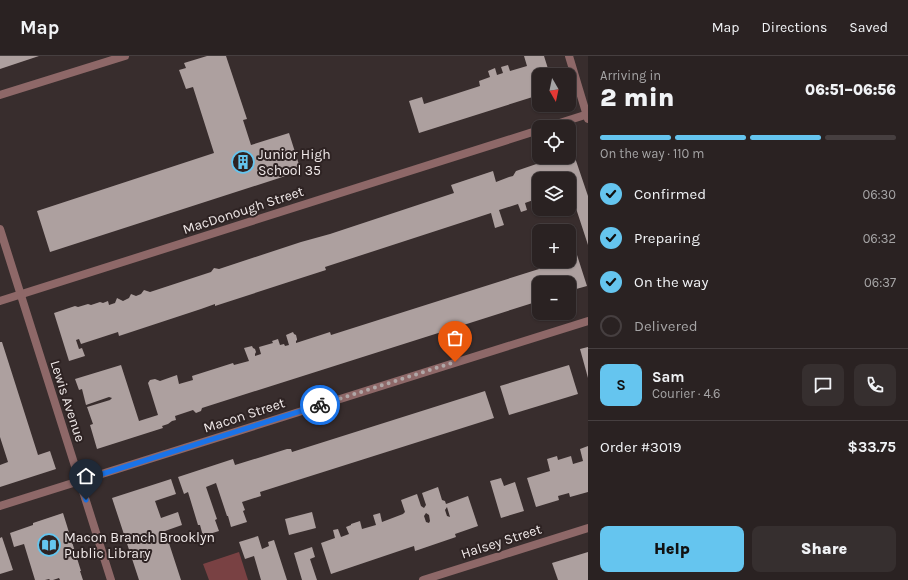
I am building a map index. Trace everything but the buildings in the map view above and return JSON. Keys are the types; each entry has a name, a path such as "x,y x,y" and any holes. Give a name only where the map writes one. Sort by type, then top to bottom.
{"street":[{"path":"0,95 124,56"},
{"path":"569,56 588,116 573,120"},
{"name":"MacDonough Street","path":"0,301 532,132"},
{"name":"Lewis Avenue","path":"0,229 112,580"},
{"name":"Macon Street","path":"0,506 588,321"},
{"name":"Halsey Street","path":"423,580 588,528"}],"shaded area":[{"path":"239,552 248,580 209,580 203,564"}],"way so far":[{"path":"320,405 455,362"}],"place":[{"name":"Junior High School 35","path":"243,162"},
{"name":"Macon Branch Brooklyn Public Library","path":"49,545"}],"route":[{"path":"86,500 80,481 320,405"}]}
